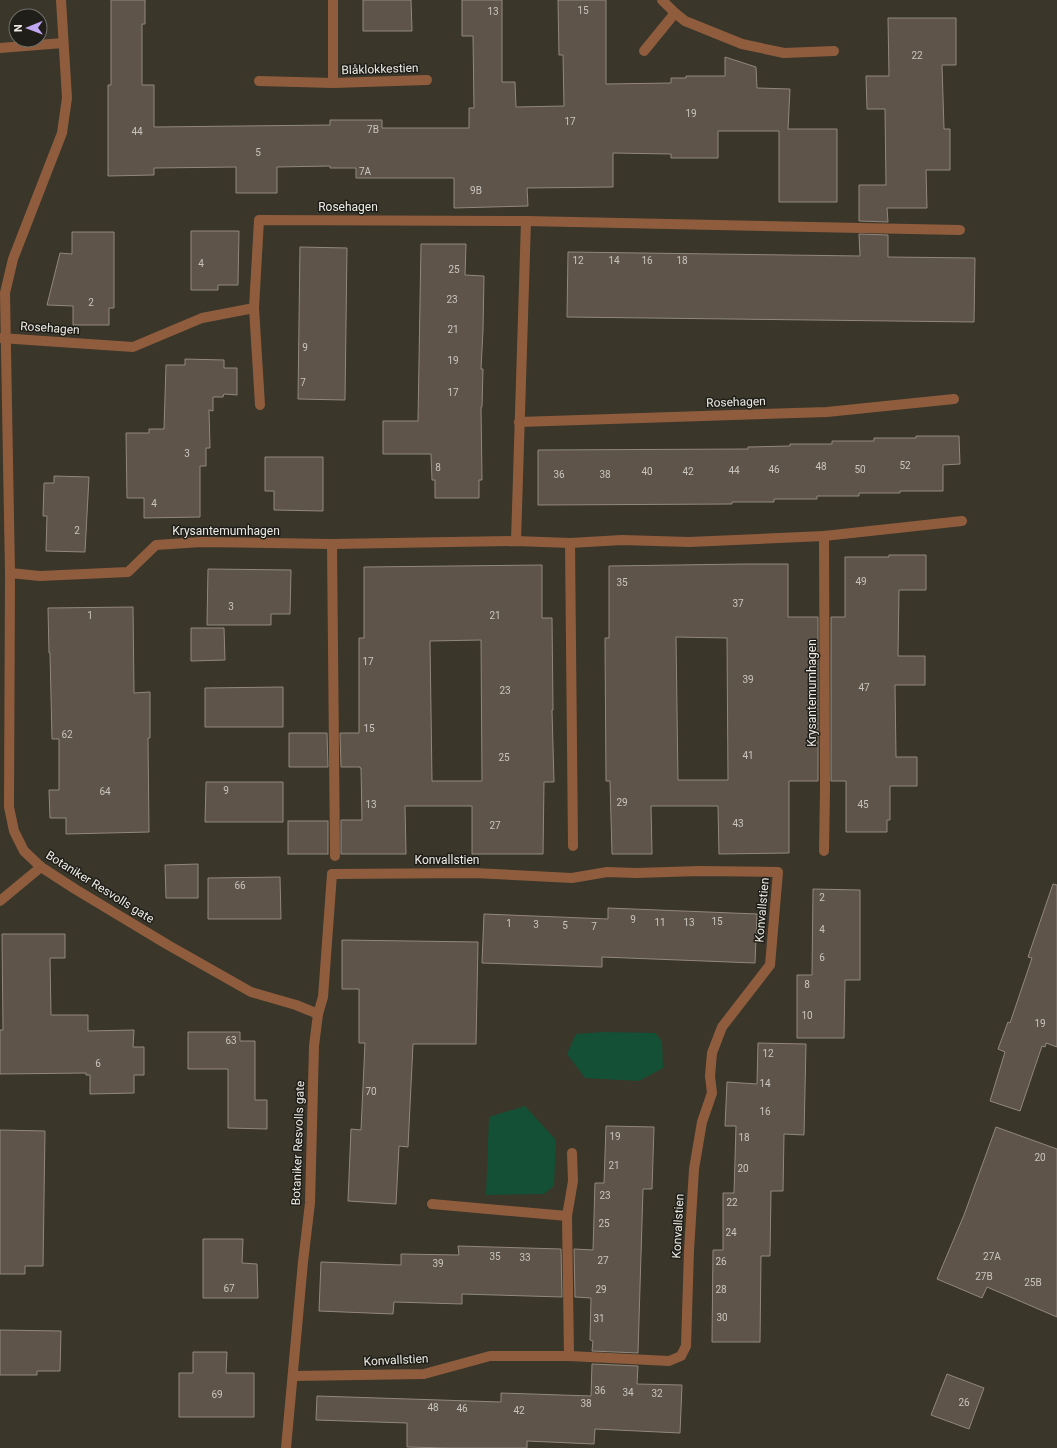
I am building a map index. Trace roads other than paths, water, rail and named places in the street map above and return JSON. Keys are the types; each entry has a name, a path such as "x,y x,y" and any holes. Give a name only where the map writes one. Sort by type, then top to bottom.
{"street":[{"name":"Botaniker Resvolls gate","path":"61,0 67,98 62,132 13,259 5,293 3,338 10,573 9,806 14,831 24,851 41,867 168,945 251,992 318,1014 314,1046 310,1203 303,1262 286,1448"},
{"name":"Blåklokkestien","path":"333,0 333,83"},
{"path":"662,0 675,14 685,21 742,44 784,53 834,51"},
{"path":"644,51 675,14"},
{"path":"0,48 63,43"},
{"name":"Blåklokkestien","path":"259,81 333,83 428,80"},
{"name":"Rosehagen","path":"260,405 254,308 259,220 526,221 960,230"},
{"path":"516,541 526,221"},
{"name":"Rosehagen","path":"3,338 133,347 202,318 254,308"},
{"name":"Rosehagen","path":"519,422 827,412 954,399"},
{"name":"Krysantemumhagen","path":"10,573 40,576 128,572 156,545 201,542 332,544 516,541 570,543 622,540 689,542 824,536 962,521"},
{"name":"Krysantemumhagen","path":"824,536 824,851"},
{"path":"570,543 573,846"},
{"path":"332,544 335,856"},
{"path":"0,902 41,867"},
{"name":"Konvallstien","path":"293,1376 424,1374 490,1356 570,1356 669,1361 681,1356 686,1346 689,1251 694,1169 702,1122 712,1093 710,1076 712,1053 722,1027 770,965 778,872 607,872 572,878 474,873 332,874 323,997 318,1014"},
{"path":"570,1356 567,1216 573,1181 572,1153"},
{"path":"432,1204 567,1216"}]}
